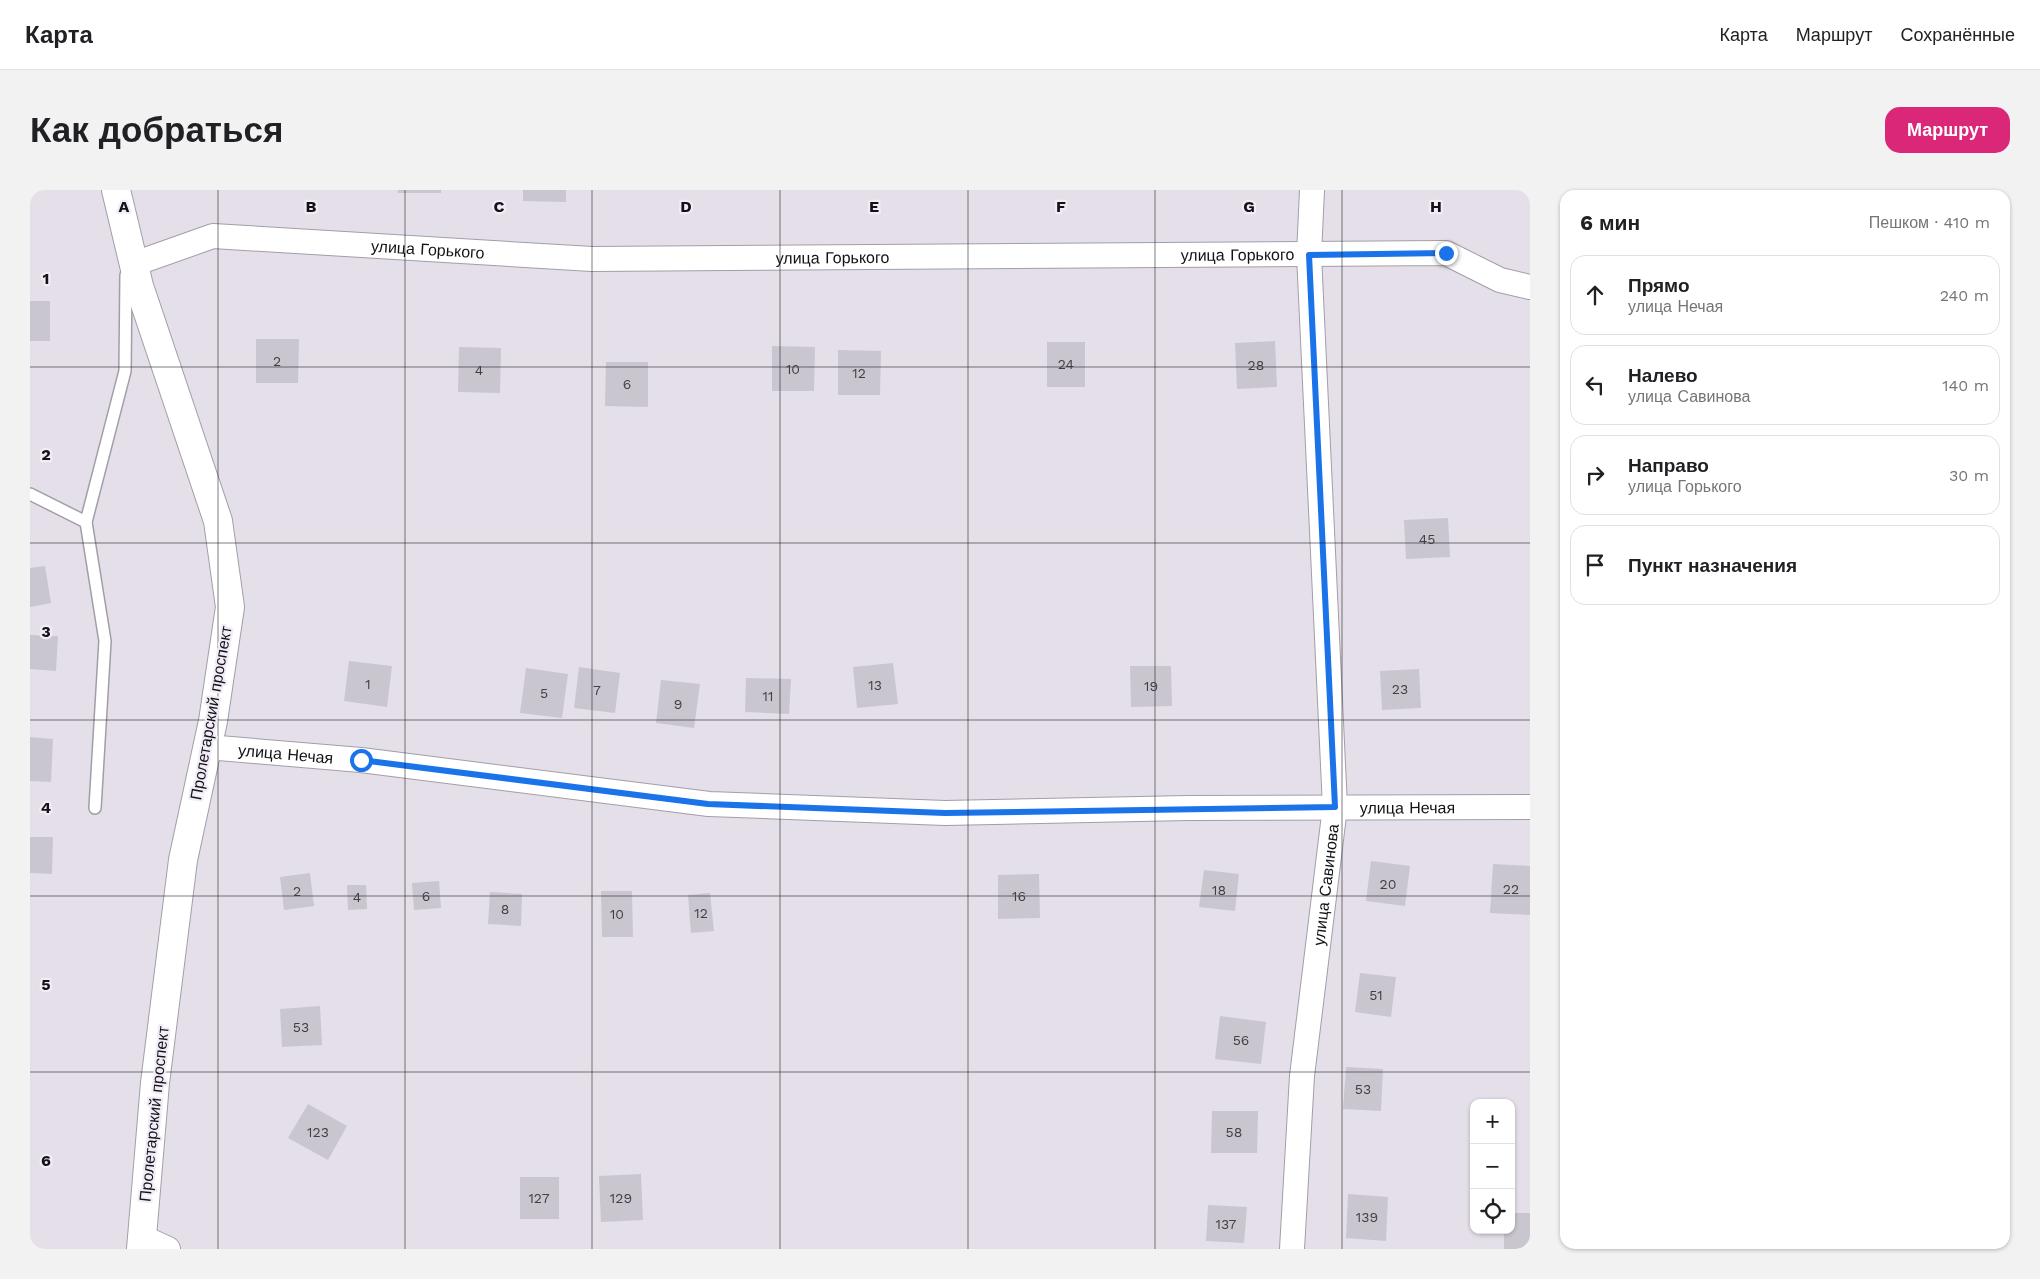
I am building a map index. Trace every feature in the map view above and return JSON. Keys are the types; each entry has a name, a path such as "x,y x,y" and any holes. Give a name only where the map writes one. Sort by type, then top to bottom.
{"street":[{"name":"Пролетарский проспект","path":"116,190 139,286 218,520 230,607 207,747 183,860 155,1083 142,1243"},
{"name":"улица Савинова","path":"1292,1249 1302,1076 1335,807 1309,255 1312,190"},
{"name":"улица Горького","path":"134,264 213,236 592,259 1446,253 1500,280 1530,287"},
{"name":"улица Нечая","path":"207,747 361,760 708,804 945,813 1335,807 1530,807"},
{"path":"142,1243 168,1249"}],"lane":[{"path":"95,808 105,641 86,522 125,371 126,230"},
{"path":"30,494 86,522"}],"building":[{"path":"398,190 441,190 441,193 398,193"},
{"path":"523,190 566,190 566,202 523,201"},
{"path":"30,301 50,301 50,341 30,341"},
{"path":"256,339 299,339 298,383 256,383"},
{"path":"1275,341 1277,387 1237,389 1235,343"},
{"path":"1047,342 1085,342 1085,387 1047,387"},
{"path":"772,346 815,347 814,391 772,391"},
{"path":"459,347 501,348 500,393 458,392"},
{"path":"838,350 881,351 880,395 838,395"},
{"path":"606,362 648,362 648,407 605,406"},
{"path":"1448,518 1450,557 1406,559 1404,520"},
{"path":"45,566 51,603 30,607 30,568"},
{"path":"30,635 58,636 56,671 30,669"},
{"path":"349,661 392,666 387,707 344,701"},
{"path":"893,663 898,704 857,708 853,667"},
{"path":"1130,666 1171,666 1172,706 1131,707"},
{"path":"579,667 620,673 615,713 574,708"},
{"path":"526,668 568,674 562,718 520,713"},
{"path":"1419,669 1421,708 1382,710 1380,671"},
{"path":"746,678 791,679 789,714 745,712"},
{"path":"661,680 700,684 694,728 656,723"},
{"path":"30,737 53,739 51,782 30,781"},
{"path":"30,837 53,837 52,874 30,873"},
{"path":"1371,861 1410,866 1405,906 1366,901"},
{"path":"1493,864 1530,866 1530,915 1490,913"},
{"path":"1204,870 1239,874 1235,911 1199,907"},
{"path":"310,873 314,906 284,910 280,877"},
{"path":"1039,874 1040,918 998,919 998,875"},
{"path":"439,881 441,908 414,910 412,883"},
{"path":"347,885 366,885 367,909 348,910"},
{"path":"601,891 632,891 633,937 602,937"},
{"path":"490,892 522,894 521,926 488,924"},
{"path":"710,893 714,931 691,933 688,895"},
{"path":"1360,973 1396,977 1391,1017 1355,1012"},
{"path":"320,1006 322,1045 282,1047 280,1009"},
{"path":"1220,1016 1266,1022 1261,1064 1215,1059"},
{"path":"1346,1067 1383,1069 1381,1111 1343,1109"},
{"path":"308,1104 347,1126 328,1160 288,1138"},
{"path":"1212,1111 1258,1111 1257,1153 1211,1153"},
{"path":"641,1174 643,1220 601,1222 599,1176"},
{"path":"520,1177 559,1177 559,1219 520,1219"},
{"path":"1348,1194 1388,1197 1386,1241 1346,1238"},
{"path":"1208,1205 1247,1207 1244,1243 1206,1241"},
{"path":"1515,1213 1530,1213 1530,1249 1504,1249 1504,1234 1515,1234"}],"route":[{"path":"361,760 708,804 945,813 1335,807 1309,255 1446,253"}]}
